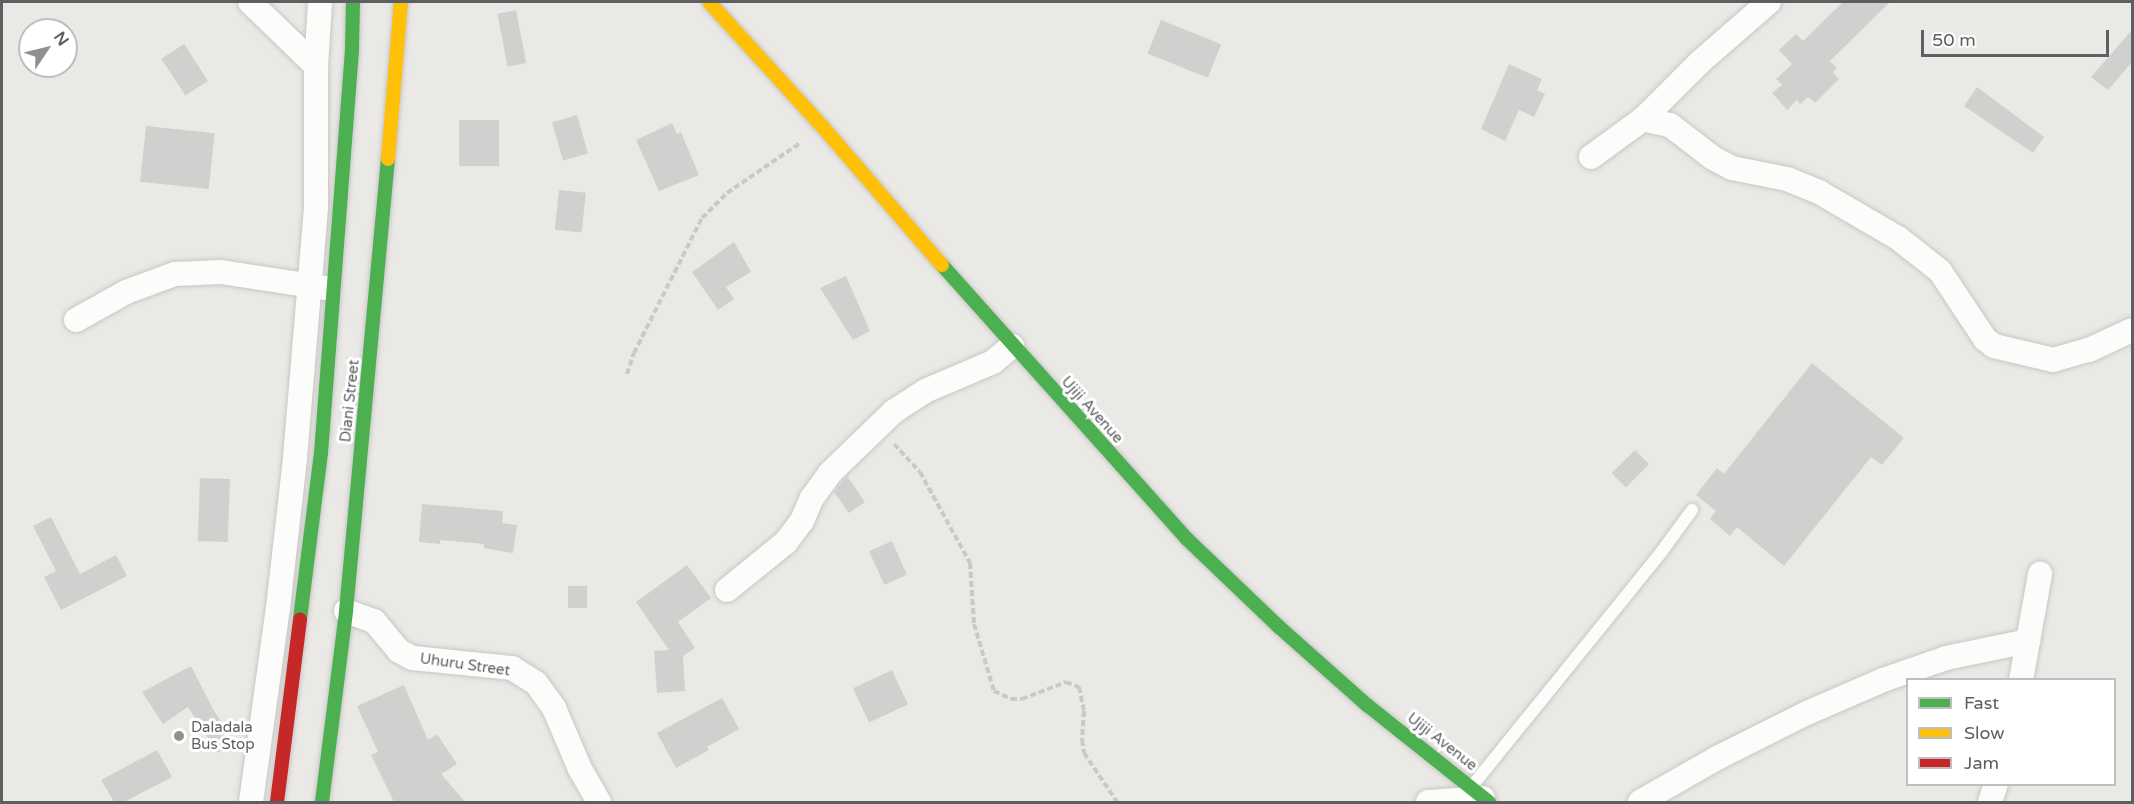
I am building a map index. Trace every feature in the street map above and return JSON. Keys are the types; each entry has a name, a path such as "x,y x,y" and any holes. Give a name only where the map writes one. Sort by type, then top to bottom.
{"main road":[{"path":"278,802 321,453 322,288 351,61 353,2"},
{"name":"Diani Street","path":"322,802 346,610 376,309 401,2"},
{"name":"Ujiji Avenue","path":"709,2 821,125 1012,346 1187,539 1245,595 1368,705 1481,796"}],"street":[{"path":"250,2 316,66"},
{"path":"251,802 322,288 316,207 316,66 320,2"},
{"path":"1591,157 1643,118 1701,62 1769,2"},
{"path":"1643,118 1670,125 1713,158 1732,168 1787,179 1819,192 1899,238 1940,271 1985,339 1994,346 2053,360 2089,350 2133,330"},
{"path":"76,320 126,292 175,274 221,272 322,288"},
{"path":"727,590 786,542 802,521 812,498 830,473 892,412 925,391 993,362 1012,346"},
{"path":"2021,678 2040,574"},
{"name":"Uhuru Street","path":"346,610 374,621 399,651 413,658 512,668 536,683 554,708 580,769 599,802"},
{"path":"1640,802 1719,757 1807,713 1883,680 1946,658 2028,641"},
{"path":"1990,802 1995,786"},
{"path":"1428,802 1481,796"}],"lane":[{"path":"1481,796 1692,510"}],"path":[{"path":"627,374 688,241 702,218 727,193 821,125"},
{"path":"879,426 920,472 970,563 974,624 994,691 1011,699 1022,699 1066,682 1079,687 1084,711 1084,753 1117,802"}],"building":[{"path":"1843,2 1890,2 1830,61 1837,68 1833,72 1839,79 1815,103 1808,97 1800,104 1797,100 1787,110 1772,93 1782,85 1776,79 1792,64 1779,50 1796,34 1803,41"},
{"path":"516,10 526,63 508,67 497,14"},
{"path":"1161,20 1221,44 1208,78 1148,53"},
{"path":"2133,29 2133,61 2108,90 2091,77"},
{"path":"184,44 208,81 185,96 161,59"},
{"path":"1509,64 1542,79 1537,90 1545,94 1534,117 1519,110 1505,141 1481,129"},
{"path":"1977,87 2044,137 2033,153 1964,106"},
{"path":"577,115 588,153 563,161 552,122"},
{"path":"459,120 499,120 499,166 459,166"},
{"path":"672,123 677,134 681,132 699,175 659,191 636,140"},
{"path":"146,126 215,133 209,189 140,182"},
{"path":"559,190 586,193 582,233 555,230"},
{"path":"734,242 751,272 726,287 734,299 718,310 692,272"},
{"path":"846,276 870,331 853,340 820,288"},
{"path":"1812,363 1904,438 1882,465 1871,457 1784,566 1737,527 1730,536 1710,519 1716,511 1696,495 1717,468 1724,474"},
{"path":"1635,450 1649,464 1626,487 1612,473"},
{"path":"847,476 865,502 849,513 834,492"},
{"path":"200,478 230,479 228,542 198,541"},
{"path":"422,504 503,511 502,523 517,525 513,553 484,548 484,544 440,540 440,544 419,542"},
{"path":"51,517 80,574 116,555 127,576 61,610 44,577 56,571 33,526"},
{"path":"892,541 907,575 884,585 869,551"},
{"path":"687,565 711,598 678,622 695,648 683,656 685,691 657,693 654,651 669,650 636,602"},
{"path":"568,586 587,586 587,608 568,608"},
{"path":"191,666 214,711 235,742 218,753 188,707 163,724 142,692"},
{"path":"892,670 908,704 869,723 853,688"},
{"path":"404,685 428,740 437,734 457,764 441,774 465,802 394,802 371,755 378,752 357,706"},
{"path":"722,698 739,729 707,747 709,750 676,768 657,733"},
{"path":"157,750 172,777 124,802 114,802 101,780"}],"traffic: fast":[{"path":"300,619 321,453 352,49 353,2"},
{"path":"322,802 346,611 388,159"},
{"path":"942,265 1187,539 1279,627 1367,705 1489,802"}],"traffic: slow":[{"path":"388,159 401,2"},
{"path":"709,2 821,125 942,265"}],"traffic: jam":[{"path":"277,802 300,619"}],"place":[{"name":"Daladala Bus Stop","path":"179,736"}]}
